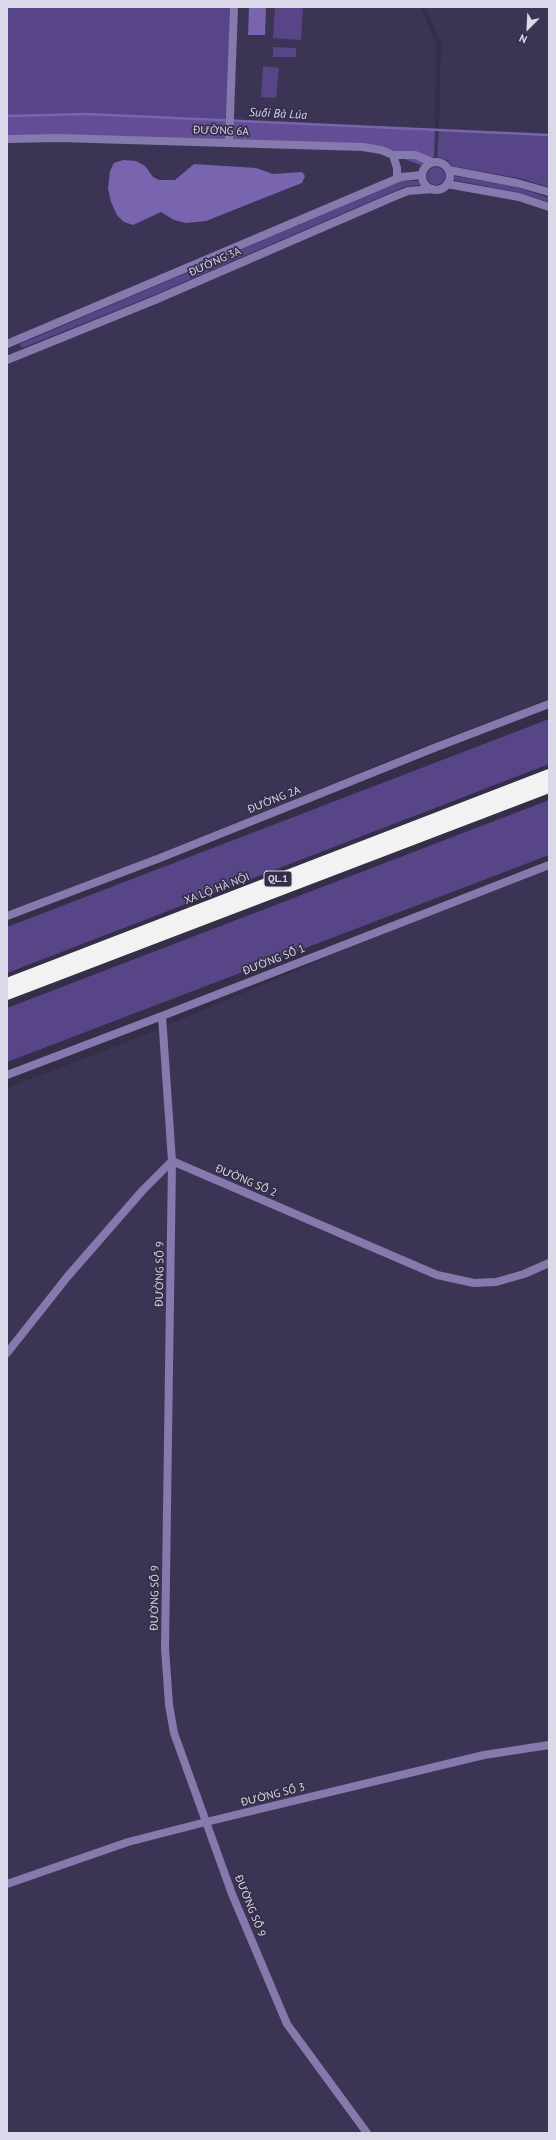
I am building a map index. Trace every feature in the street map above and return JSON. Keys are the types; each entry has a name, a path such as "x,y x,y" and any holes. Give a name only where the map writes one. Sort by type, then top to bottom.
{"highway":[{"name":"XA LỘ HÀ NỘI","path":"7,984 549,775"},
{"name":"QL.1","path":"7,994 549,787"}],"street":[{"path":"229,142 234,7"},
{"name":"ĐƯỜNG 6A","path":"7,140 59,138 363,147 381,150 393,155 415,155 432,162"},
{"path":"393,155 398,168 397,178"},
{"path":"449,170 450,177 447,184 441,189 433,189 425,184 422,175 426,166 432,162 443,164 449,170 517,183 549,192"},
{"name":"ĐƯỜNG 3A","path":"7,344 397,178 422,175"},
{"path":"447,184 519,198 549,207"},
{"name":"ĐƯỜNG 3A","path":"7,360 156,300 398,195 408,191 433,189"},
{"name":"ĐƯỜNG 2A","path":"7,916 160,858 434,748 549,704"},
{"name":"ĐƯỜNG SỐ 1","path":"7,1075 549,865"},
{"name":"ĐƯỜNG SỐ 9","path":"162,1016 172,1161 165,1648 169,1705 174,1733 232,1894 287,2024 367,2133"},
{"path":"7,1352 73,1271 143,1190 172,1161"},
{"name":"ĐƯỜNG SỐ 2","path":"172,1161 437,1275 474,1283 496,1282 524,1274 549,1262"},
{"name":"ĐƯỜNG SỐ 3","path":"7,1884 128,1842 484,1755 549,1745"}],"shaded area":[{"path":"7,7 230,7 227,120 87,114 7,116"},
{"path":"237,7 421,7 436,44 435,129 439,130 437,157 549,187 549,699 430,744 115,872 7,911 7,116 87,114 233,120"},
{"path":"249,7 266,7 265,35 248,35"},
{"path":"275,7 303,7 301,40 273,38"},
{"path":"425,7 549,7 549,135 439,130 441,43"},
{"path":"273,47 296,48 296,57 273,57"},
{"path":"263,66 279,68 276,98 261,97"},
{"path":"87,114 435,129 434,157 428,158 421,165 363,144 59,135 7,136 7,116"},
{"path":"439,130 549,135 549,187 518,178 452,166 447,160 437,157"},
{"path":"123,160 136,161 145,166 153,177 159,180 175,180 194,164 256,168 273,174 302,172 305,176 302,183 206,221 186,223 174,220 161,212 133,225 124,222 117,215 111,202 108,188 110,171 114,163"},
{"path":"436,167 442,170 445,176 442,182 436,185 430,182 427,176 430,170"},
{"path":"455,176 516,187 549,198 549,202 521,193 454,180"},
{"path":"402,181 418,181 420,185 406,186 154,295 22,348 20,344"},
{"path":"549,719 549,764 7,973 7,927"},
{"path":"549,800 549,855 7,1062 7,1008"},
{"path":"549,868 549,2133 7,2133 7,1088 135,1039 408,923"}],"waterway":[{"name":"Suối Bà Lúa","path":"7,116 87,114 549,135"}]}
